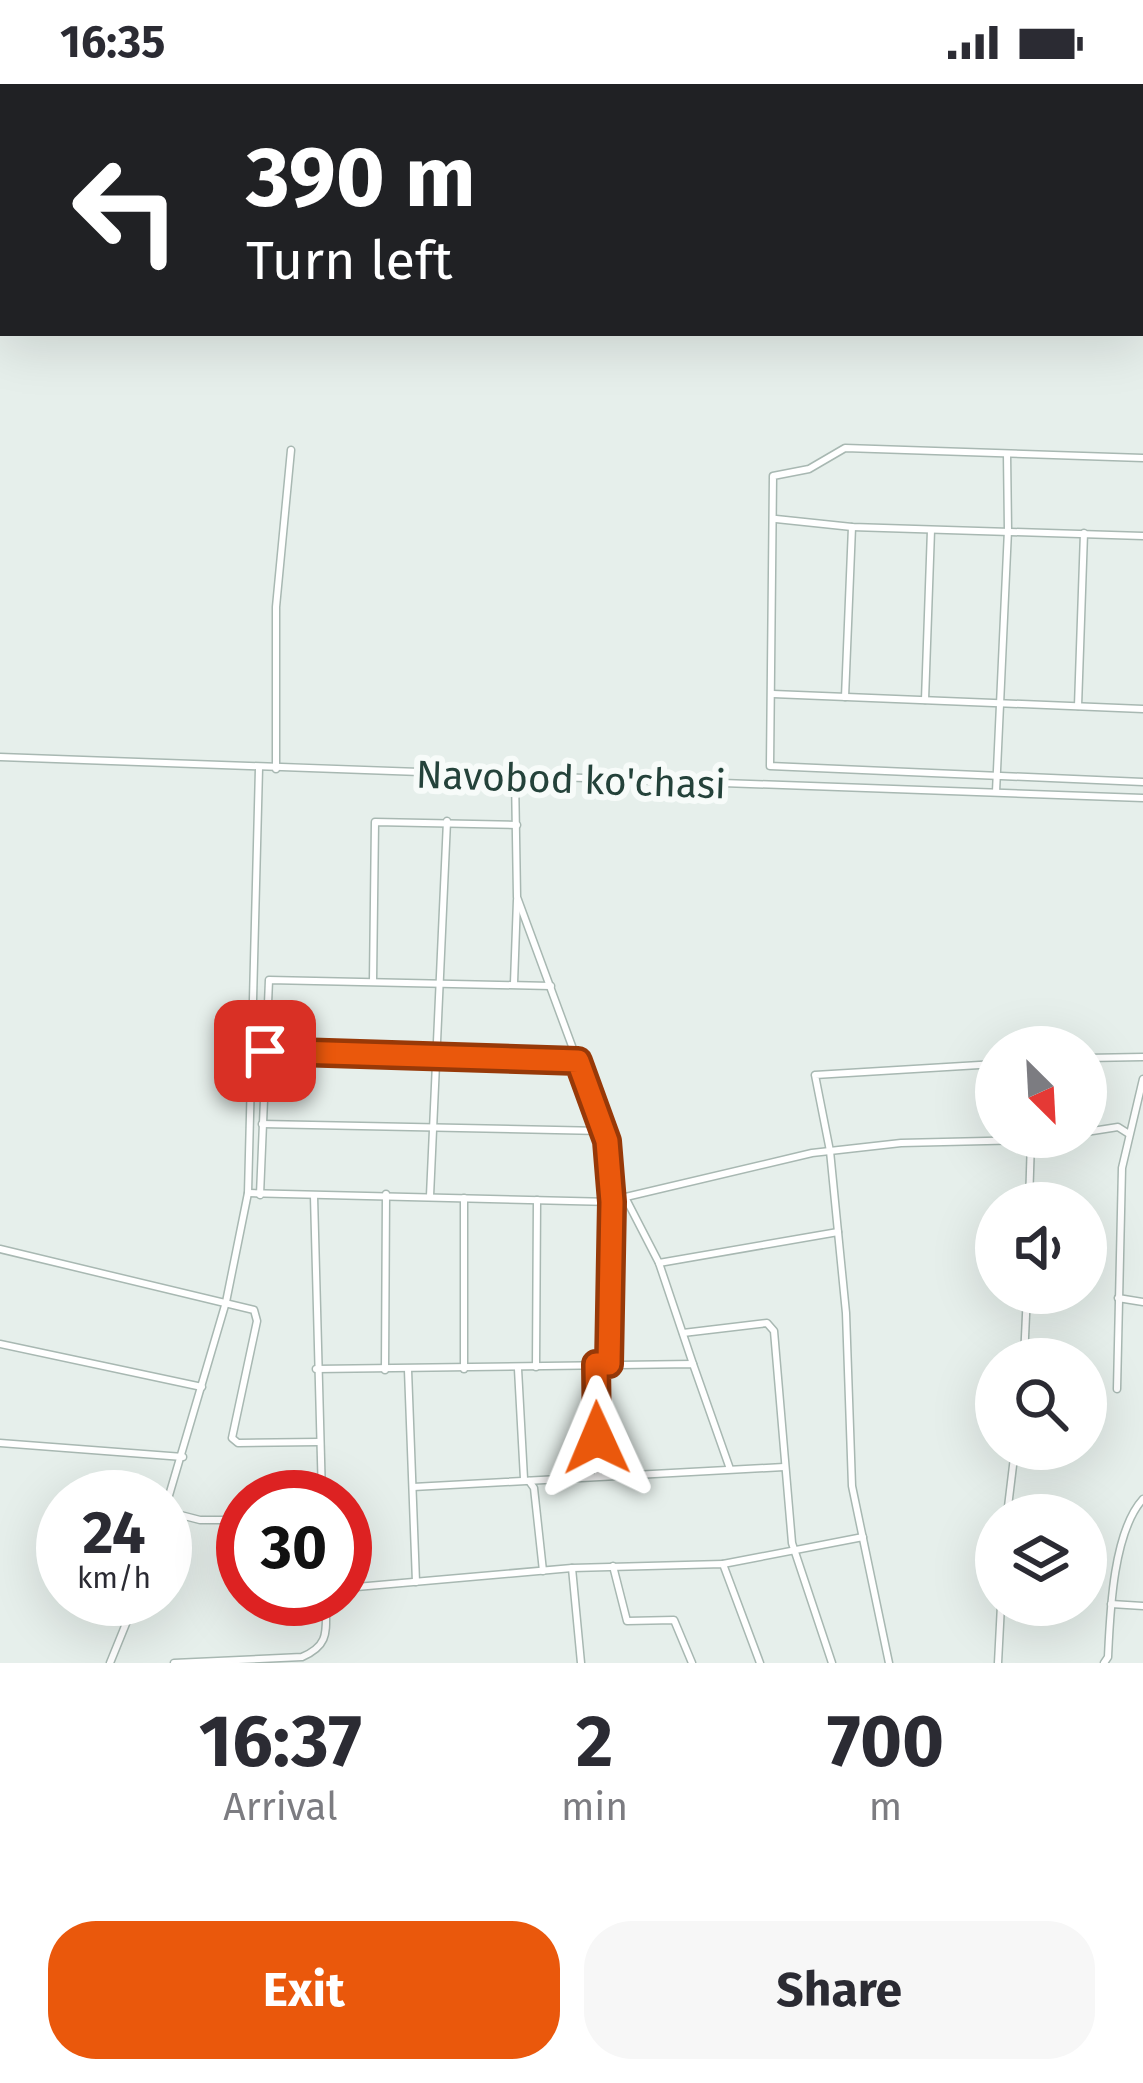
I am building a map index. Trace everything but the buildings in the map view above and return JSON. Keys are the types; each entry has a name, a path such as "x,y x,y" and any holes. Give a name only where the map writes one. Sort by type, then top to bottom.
{"street":[{"path":"1143,458 844,448 809,469 773,476 770,766 1143,782"},
{"path":"276,769 276,607 291,450"},
{"path":"996,792 1007,452"},
{"path":"776,519 852,527 1143,536"},
{"path":"845,697 852,527"},
{"path":"926,700 932,529"},
{"path":"1078,706 1084,533"},
{"path":"772,694 1143,709"},
{"name":"Navobod ko'chasi","path":"0,758 1143,797"},
{"path":"179,1470 226,1302 248,1193 259,768"},
{"path":"514,984 515,776"},
{"path":"430,1196 447,821"},
{"path":"373,981 375,822 517,825"},
{"path":"517,897 603,1131 611,1202 609,1364"},
{"path":"260,1195 267,985 273,977 551,986"},
{"path":"251,1049 578,1061"},
{"path":"1107,1058 1143,1058"},
{"path":"890,1663 852,1486 846,1313 830,1151 815,1075 975,1065"},
{"path":"1117,1389 1122,1168 1143,1079"},
{"path":"262,1124 603,1131"},
{"path":"1107,1129 1118,1127 1130,1134"},
{"path":"248,1193 611,1202 642,1191 830,1151 975,1141"},
{"path":"385,1370 386,1194"},
{"path":"314,1196 321,1470"},
{"path":"464,1198 464,1369"},
{"path":"626,1198 659,1263 730,1469"},
{"path":"536,1367 537,1200"},
{"path":"659,1263 838,1232"},
{"path":"0,1249 226,1302 257,1314 232,1438 238,1443 319,1442"},
{"path":"1118,1298 1143,1302"},
{"path":"682,1334 771,1326 794,1550 832,1663"},
{"path":"0,1344 202,1387"},
{"path":"596,1364 598,1475"},
{"path":"316,1369 693,1364"},
{"path":"518,1367 525,1479 534,1488 543,1571"},
{"path":"408,1370 416,1582"},
{"path":"0,1442 183,1457"},
{"path":"413,1487 784,1467"},
{"path":"1104,1663 1130,1519 1143,1499"},
{"path":"372,1586 572,1568 723,1564 863,1537"},
{"path":"723,1564 760,1663"},
{"path":"614,1566 627,1621 674,1620 692,1663"},
{"path":"572,1568 581,1663"},
{"path":"1111,1604 1143,1606"},
{"path":"110,1663 125,1626"},
{"path":"173,1663 302,1657 319,1650 325,1626"},
{"path":"998,1663 1000,1626"}],"route":[{"path":"265,1051 578,1061 607,1141 612,1202 609,1364 596,1364 597,1438"}]}
